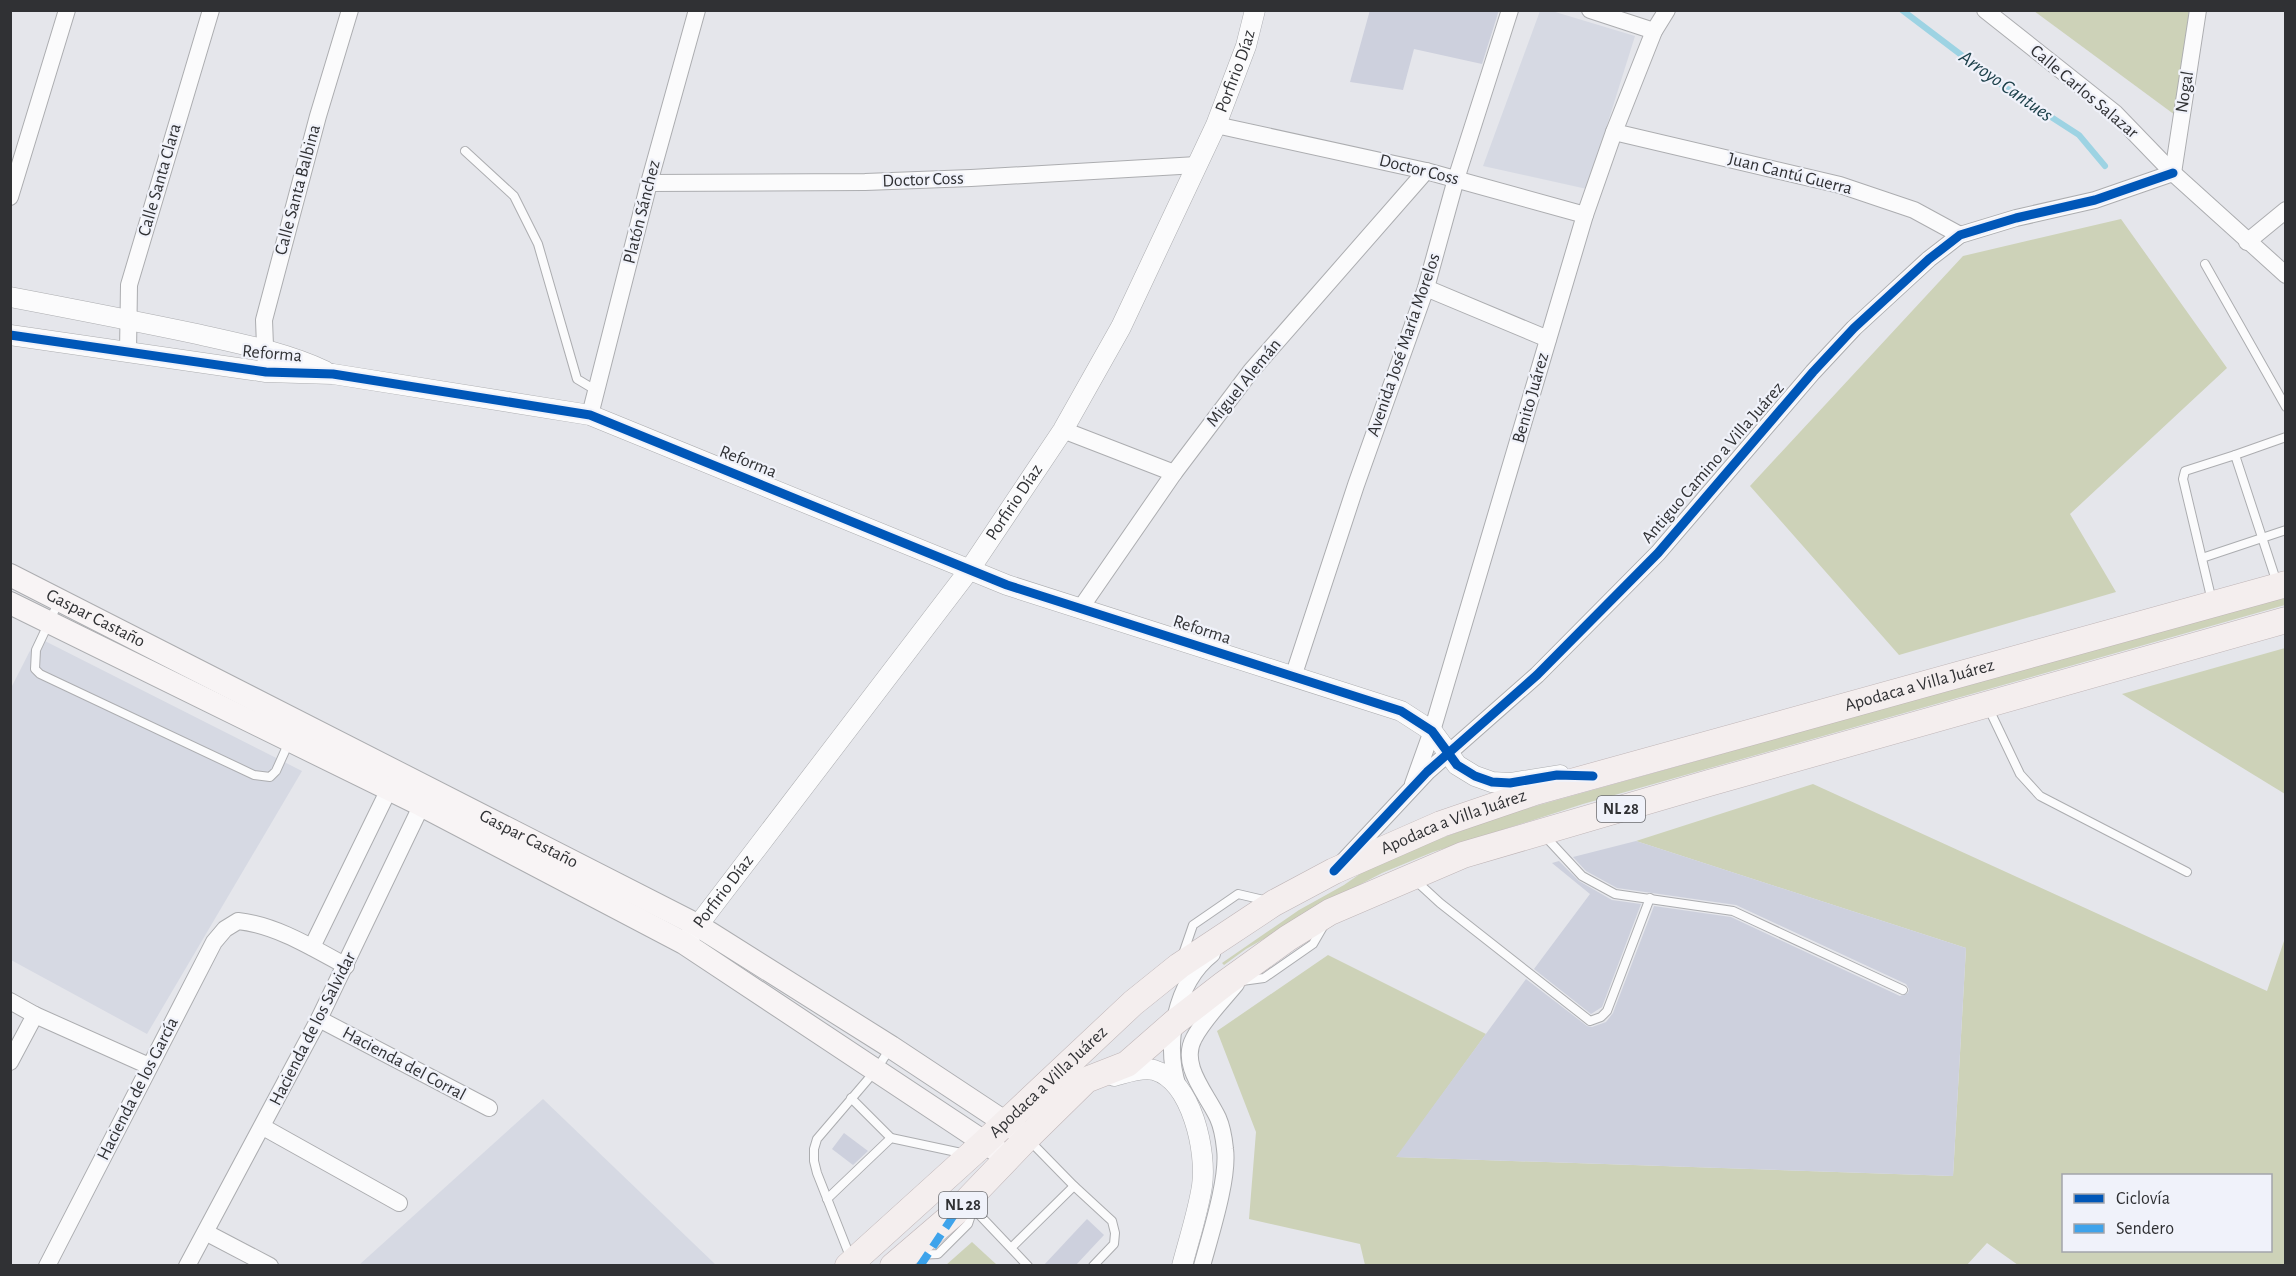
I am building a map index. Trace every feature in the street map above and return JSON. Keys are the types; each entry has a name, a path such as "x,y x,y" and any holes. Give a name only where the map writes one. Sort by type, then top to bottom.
{"main road":[{"name":"Gaspar Castaño","path":"10,575 59,600 293,732"},
{"name":"Apodaca a Villa Juárez","path":"850,1264 1133,1003 1179,966 1277,901 1334,871 1441,824 1535,792 2282,585"},
{"name":"Gaspar Castaño","path":"10,603 49,623 293,732 691,934 891,1047 1027,1138"},
{"name":"Apodaca a Villa Juárez","path":"898,1261 972,1200 1027,1138 1086,1080 1127,1064 1175,1022 1330,912 1463,855 2286,620"},
{"name":"Gaspar Castaño","path":"691,934 978,1148 1008,1158"}],"street":[{"path":"10,197 68,10"},
{"name":"Calle Santa Clara","path":"128,352 129,285 211,10"},
{"name":"Calle Santa Balbina","path":"266,372 264,320 318,116 350,10"},
{"name":"Platón Sánchez","path":"590,415 649,183 697,10"},
{"name":"Porfirio Díaz","path":"691,934 970,569 1063,430 1121,327 1216,125 1246,46 1255,10"},
{"name":"Avenida José María Morelos","path":"1293,677 1356,485 1426,288 1456,179 1510,10"},
{"path":"1590,10 1654,31"},
{"name":"Benito Juárez","path":"1410,791 1432,734 1585,215 1614,132 1654,31 1667,10"},
{"name":"Calle Carlos Salazar","path":"1985,10 2115,113 2173,173 2286,275"},
{"name":"Nogal","path":"2173,173 2198,10"},
{"name":"Doctor Coss","path":"1216,125 1426,171 1585,215"},
{"name":"Juan Cantú Guerra","path":"1614,132 1840,185 1914,210 1960,235"},
{"name":"Doctor Coss","path":"649,183 912,180 1197,165"},
{"name":"Miguel Alemán","path":"1080,609 1174,473 1251,372 1426,171"},
{"name":"Antiguo Camino a Villa Juárez","path":"1334,871 1410,791 1537,675 1658,553 1813,372 1854,328 1929,259 1960,235 2016,218 2095,200 2173,173"},
{"path":"2247,242 2286,210"},
{"path":"1426,288 1548,339"},
{"path":"10,297 265,349 297,358 333,374"},
{"name":"Reforma","path":"16,336 266,372 333,374 590,415 1006,585 1401,711 1432,734 1457,765 1475,776 1492,782 1510,783 1557,775 1593,776"},
{"path":"1063,430 1174,473"},
{"path":"346,966 312,947 393,782"},
{"name":"Hacienda de los Salvidar","path":"188,1266 320,1019 425,797"},
{"path":"1182,1266 1202,1185 1203,1159 1199,1135 1178,1087 1172,1056 1175,1022 1188,979 1206,959 1277,901"},
{"name":"Hacienda de los García","path":"47,1266 214,942 225,929 238,921 253,923 312,947"},
{"path":"1202,1266 1222,1188 1226,1151 1219,1121 1192,1073 1189,1056 1193,1039 1237,977"},
{"path":"10,1001 35,1015 149,1066"},
{"path":"10,1062 35,1015"},
{"name":"Hacienda del Corral","path":"320,1019 489,1108"},
{"path":"1082,1084 1140,1070 1154,1070 1178,1087"},
{"path":"263,1127 399,1203"},
{"path":"207,1233 270,1266"}],"lane":[{"path":"465,151 514,196 538,244 577,380 597,391"},
{"path":"2205,264 2286,407"},
{"path":"2213,604 2183,479 2184,471 2286,437"},
{"path":"2235,455 2261,540 2282,585"},
{"path":"2202,558 2286,530"},
{"path":"59,600 34,660 35,669 40,674 254,776 270,777 276,771 293,732"},
{"path":"1987,704 2020,774 2040,796 2187,872"},
{"path":"1541,832 1582,876 1614,894 1733,911 1903,990"},
{"path":"1411,876 1440,903 1590,1020 1601,1017 1607,1011 1650,898"},
{"path":"850,1264 814,1161 814,1149 817,1139 876,1070 891,1047"},
{"path":"851,1098 891,1138 978,1148"},
{"path":"827,1199 891,1138"},
{"path":"1027,1138 1112,1221 1115,1233 1114,1244 1093,1266"},
{"path":"1012,1247 1074,1186"},
{"path":"972,1200 1028,1266"}],"shaded area":[{"path":"1540,11 1552,11 1635,36 1587,189 1483,166"},
{"path":"37,637 302,771 147,1034 11,960 11,688"},
{"path":"543,1099 716,1265 359,1265"}],"green space":[{"path":"2034,11 2189,11 2175,115"},
{"path":"2121,219 2227,368 2070,514 2116,592 1899,655 1750,486 1963,256"},
{"path":"2285,594 2285,605 1583,804 1433,852 1382,873 1246,949 1224,965 1222,963 1299,910 1344,885 1377,862 1507,814 2105,643"},
{"path":"2285,648 2285,794 2122,694"},
{"path":"1813,784 2267,991 2285,938 2285,1265 2018,1265 1987,1243 1966,1266 1365,1265 1360,1244 1249,1219 1256,1132 1217,1031 1328,955 1486,1034 1397,1157 1953,1176 1966,948 1636,841"},
{"path":"972,1242 997,1265 946,1265"}],"building":[{"path":"1370,10 1499,10 1482,64 1414,49 1403,90 1350,82"},
{"path":"1636,841 1966,948 1953,1176 1396,1157 1526,979 1587,1026 1592,1027 1606,1022 1613,1013 1654,906 1731,917 1900,996 1908,993 1909,989 1906,984 1736,905 1617,888 1586,871 1573,857"},
{"path":"1559,861 1579,881 1612,900 1641,904 1602,1007 1591,1014 1534,969 1590,894 1552,863"},
{"path":"844,1133 868,1151 853,1165 832,1149"},
{"path":"1087,1219 1104,1235 1075,1266 1043,1266"}],"waterway":[{"name":"Arroyo Cantues","path":"1902,10 1997,82 2079,135 2105,166"}],"marked path":[{"path":"920,1266 956,1212"}],"cycle path":[{"path":"1334,871 1427,772 1537,675 1658,553 1813,372 1854,328 1929,259 1960,235 2016,218 2095,200 2173,173"},
{"path":"10,335 266,372 333,374 590,415 1007,585 1401,711 1432,731 1457,765 1475,776 1492,782 1510,783 1557,775 1593,776"}]}
